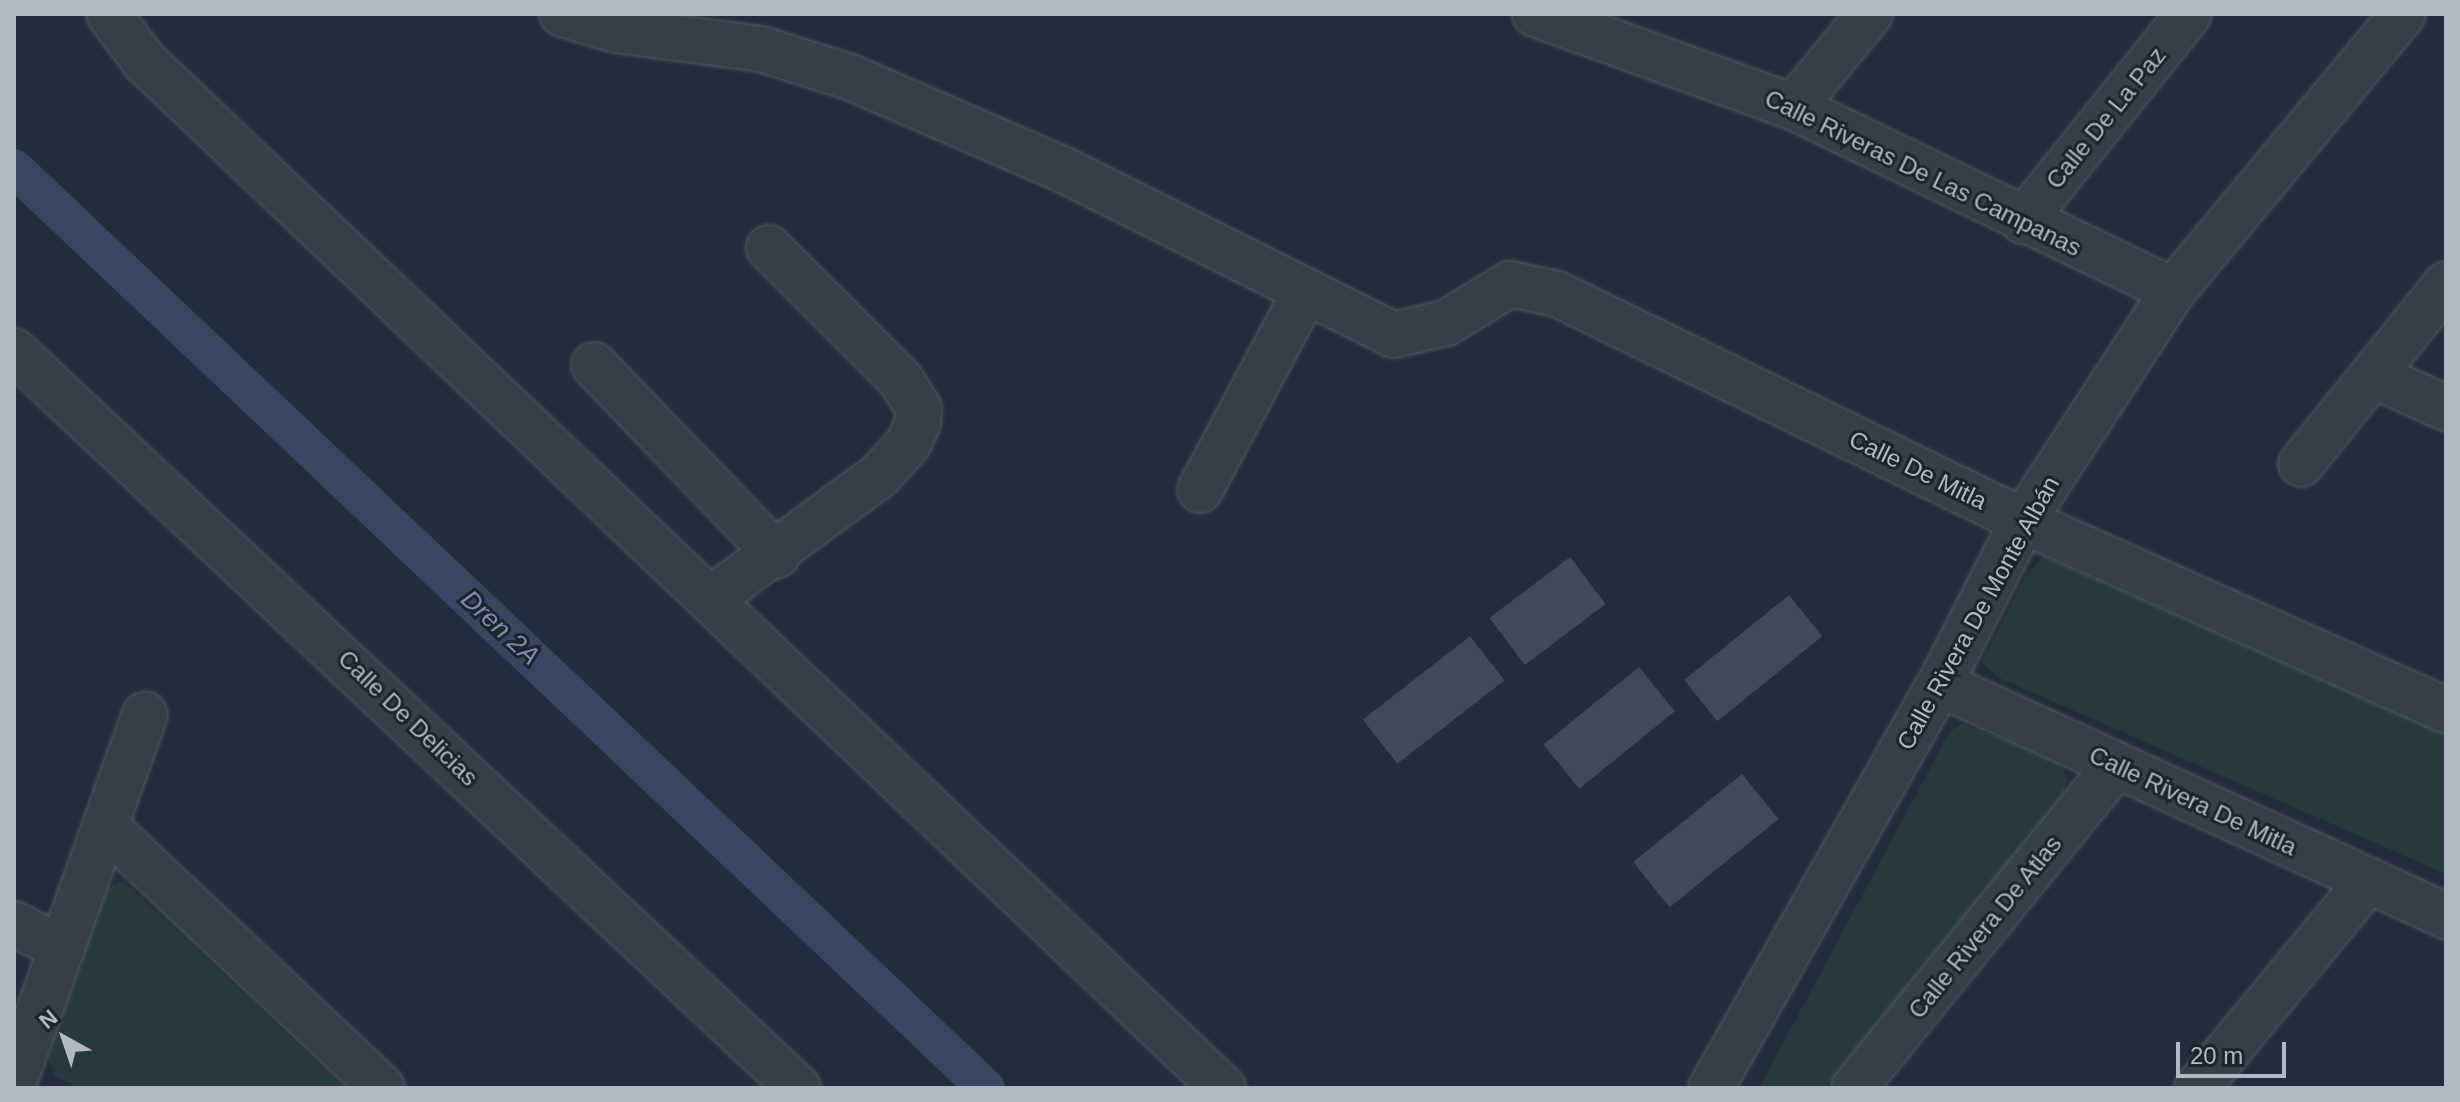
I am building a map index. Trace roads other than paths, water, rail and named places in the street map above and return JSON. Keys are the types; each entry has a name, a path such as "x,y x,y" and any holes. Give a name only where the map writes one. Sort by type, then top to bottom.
{"street":[{"path":"109,14 144,61 712,598 1223,1088"},
{"path":"562,14 616,30 761,49 850,77 1062,169 1306,291 1200,490"},
{"name":"Calle Riveras De Las Campanas","path":"1535,14 1672,59 1793,107 2173,291"},
{"path":"1793,107 1870,14"},
{"name":"Calle De La Paz","path":"2023,221 2189,14"},
{"name":"Calle Rivera De Monte Albán","path":"1711,1088 1940,684 2023,521 2173,291 2403,14"},
{"path":"712,598 777,555 880,475 908,444 919,409 901,380 769,248"},
{"name":"Calle De Mitla","path":"1306,291 1393,335 1446,323 1510,284 1557,294 2023,521 2446,710"},
{"path":"2301,464 2375,376 2446,284"},
{"name":"Calle De Delicias","path":"14,351 798,1088"},
{"path":"594,365 777,555"},
{"path":"2375,376 2446,408"},
{"name":"Calle Rivera De Mitla","path":"1940,684 2446,916"},
{"path":"14,1082 28,997 62,948 145,715"},
{"name":"Calle Rivera De Atlas","path":"1854,1088 2116,766"},
{"path":"105,826 382,1088"},
{"path":"2197,1088 2368,881"},
{"path":"14,924 62,948"}],"waterway":[{"name":"Dren 2A","path":"14,168 986,1088"}]}
